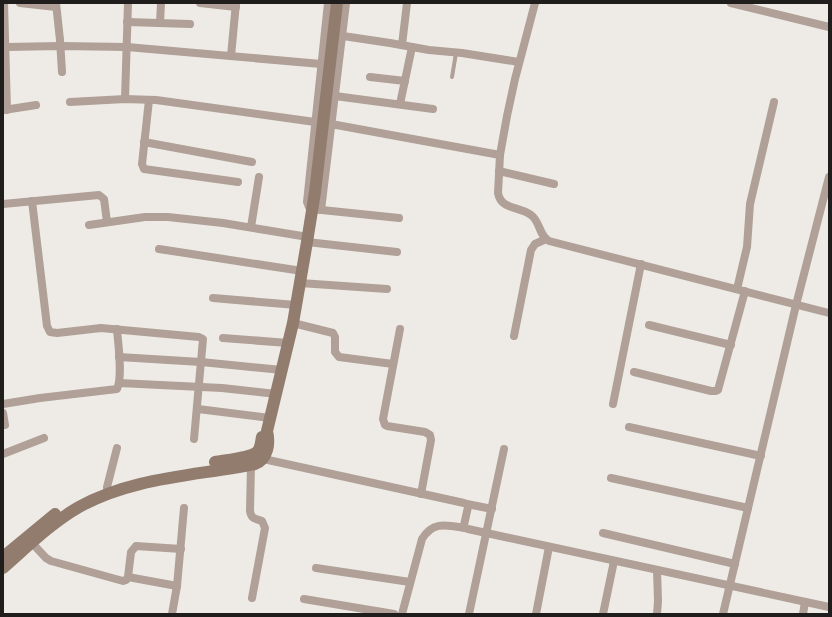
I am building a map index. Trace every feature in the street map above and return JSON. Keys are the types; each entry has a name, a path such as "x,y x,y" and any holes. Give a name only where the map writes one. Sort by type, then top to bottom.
{"street":[{"path":"4,3 6,47 5,110 36,105"},
{"path":"20,3 56,5 62,72"},
{"path":"125,99 128,3"},
{"path":"160,23 161,3"},
{"path":"200,3 236,5 231,56"},
{"path":"328,3 306,198 309,207 317,210 399,218"},
{"path":"317,210 315,192 338,3"},
{"path":"3,568 51,527 79,507 122,488 163,478 255,460 266,451 269,440 267,431 293,324 307,240 317,210 335,96 346,3"},
{"path":"402,45 407,3"},
{"path":"535,3 519,62 500,155 498,185 499,199 502,203 532,215 546,239"},
{"path":"731,3 829,27"},
{"path":"128,22 190,24"},
{"path":"342,36 519,62"},
{"path":"6,47 127,47 321,64"},
{"path":"400,104 412,47"},
{"path":"370,77 405,81"},
{"path":"335,96 433,109"},
{"path":"70,102 125,99 149,100 315,122"},
{"path":"149,100 142,164 144,169 238,182"},
{"path":"737,289 746,253 750,204 774,102"},
{"path":"331,124 500,155"},
{"path":"144,142 252,162"},
{"path":"499,171 554,184"},
{"path":"251,227 259,177"},
{"path":"723,614 796,305 828,187 829,177"},
{"path":"3,204 99,195 104,199 108,222"},
{"path":"32,201 47,326 50,332 57,333 95,329 117,329 201,338 203,342 198,409 194,439"},
{"path":"89,225 158,216 183,218 251,227 307,240 397,252"},
{"path":"514,336 531,250 535,244 546,239 829,313"},
{"path":"159,249 302,270"},
{"path":"613,404 641,264"},
{"path":"300,283 387,289"},
{"path":"634,372 716,391 720,387 745,291"},
{"path":"213,298 296,305"},
{"path":"293,324 333,333 335,337 335,352 339,357 393,364"},
{"path":"649,325 731,346"},
{"path":"3,404 58,395 117,389 119,382 119,357 117,329"},
{"path":"400,329 383,422 387,426 425,432 430,435 421,494"},
{"path":"222,338 288,344"},
{"path":"119,357 201,362 282,370"},
{"path":"119,382 222,388 276,394"},
{"path":"198,409 270,418"},
{"path":"3,413 5,425"},
{"path":"629,427 761,456"},
{"path":"3,454 44,438"},
{"path":"107,486 117,448"},
{"path":"469,614 489,526 504,449"},
{"path":"252,598 265,528 262,521 251,516 250,511 255,460"},
{"path":"3,557 40,524 64,507 107,486 149,474 255,460 492,509"},
{"path":"611,478 748,508"},
{"path":"465,521 468,507 467,504"},
{"path":"172,614 177,586 184,508"},
{"path":"402,614 422,539 426,533 430,529 442,525 465,521 489,526 549,547 829,607"},
{"path":"603,534 735,564"},
{"path":"32,543 46,558 51,561 118,580 126,580 128,577 177,586"},
{"path":"128,577 131,552 136,546 181,549"},
{"path":"536,614 549,547"},
{"path":"602,614 614,561"},
{"path":"316,568 410,582"},
{"path":"657,570 657,614"},
{"path":"304,599 394,614"},
{"path":"803,614 805,602"}],"lane":[{"path":"452,77 456,53"}]}
